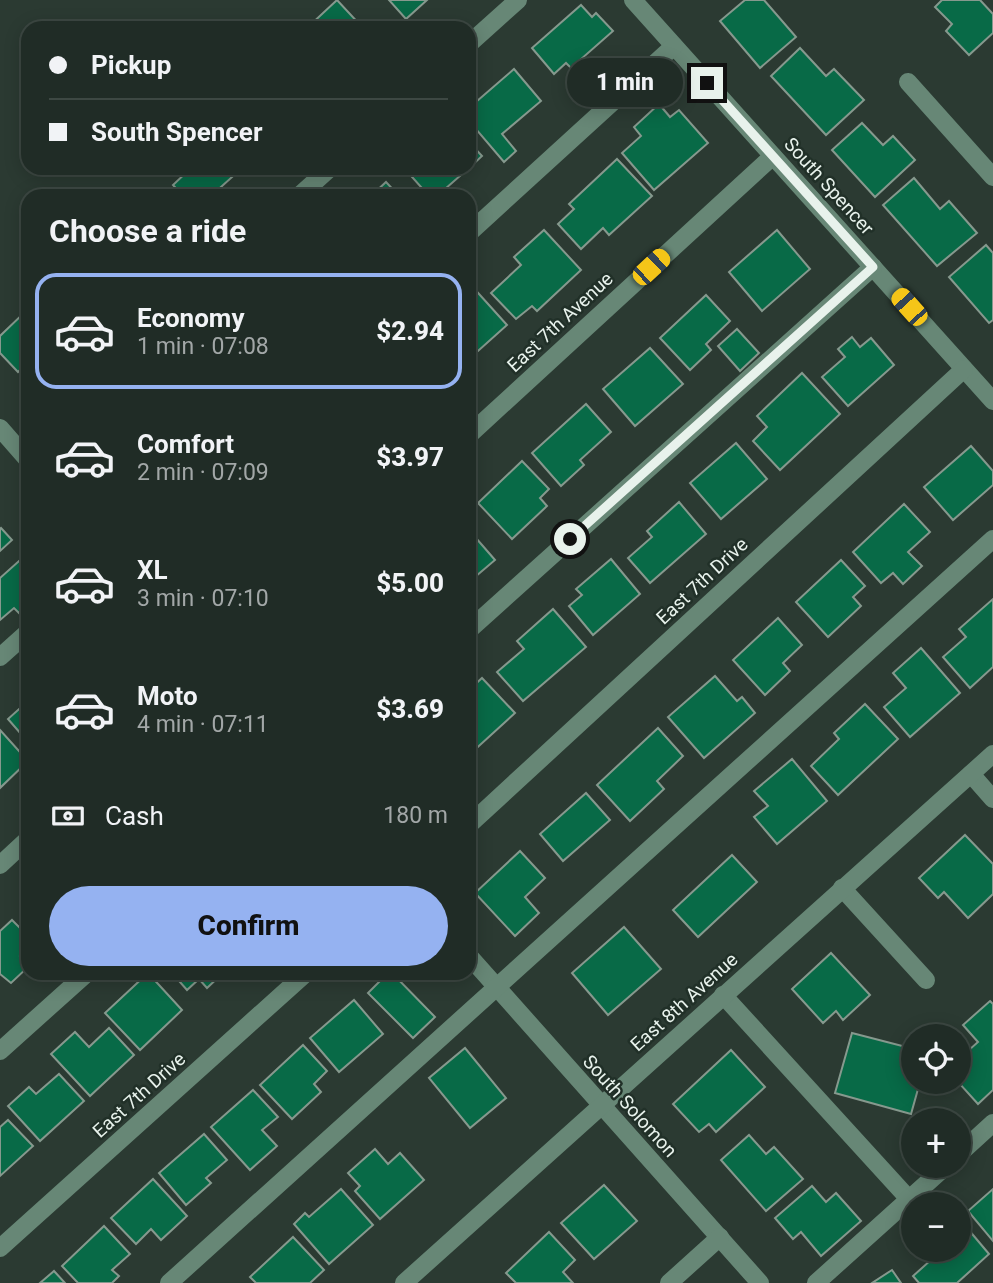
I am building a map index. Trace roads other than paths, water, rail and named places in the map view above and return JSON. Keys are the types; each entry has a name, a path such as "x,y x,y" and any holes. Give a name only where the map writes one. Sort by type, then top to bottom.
{"street":[{"path":"476,38 518,0"},
{"name":"South Spencer","path":"633,0 993,401"},
{"path":"476,227 674,46"},
{"path":"908,82 993,177"},
{"name":"East 7th Avenue","path":"476,429 773,156"},
{"path":"307,189 322,175"},
{"path":"476,624 873,267"},
{"name":"East 7th Drive","path":"476,819 964,369"},
{"path":"0,428 21,446"},
{"path":"169,1283 993,540"},
{"path":"0,657 21,638"},
{"name":"East 8th Avenue","path":"404,1283 993,754"},
{"path":"971,774 993,800"},
{"path":"0,865 21,846"},
{"path":"842,888 926,980"},
{"name":"South Solomon","path":"476,964 760,1283"},
{"path":"0,1051 79,980"},
{"name":"East 7th Drive","path":"0,1248 298,980"},
{"path":"723,995 903,1192"},
{"path":"971,1143 993,1124"},
{"path":"917,1192 933,1178"},
{"path":"816,1283 901,1206"},
{"path":"669,1283 720,1237"}]}
